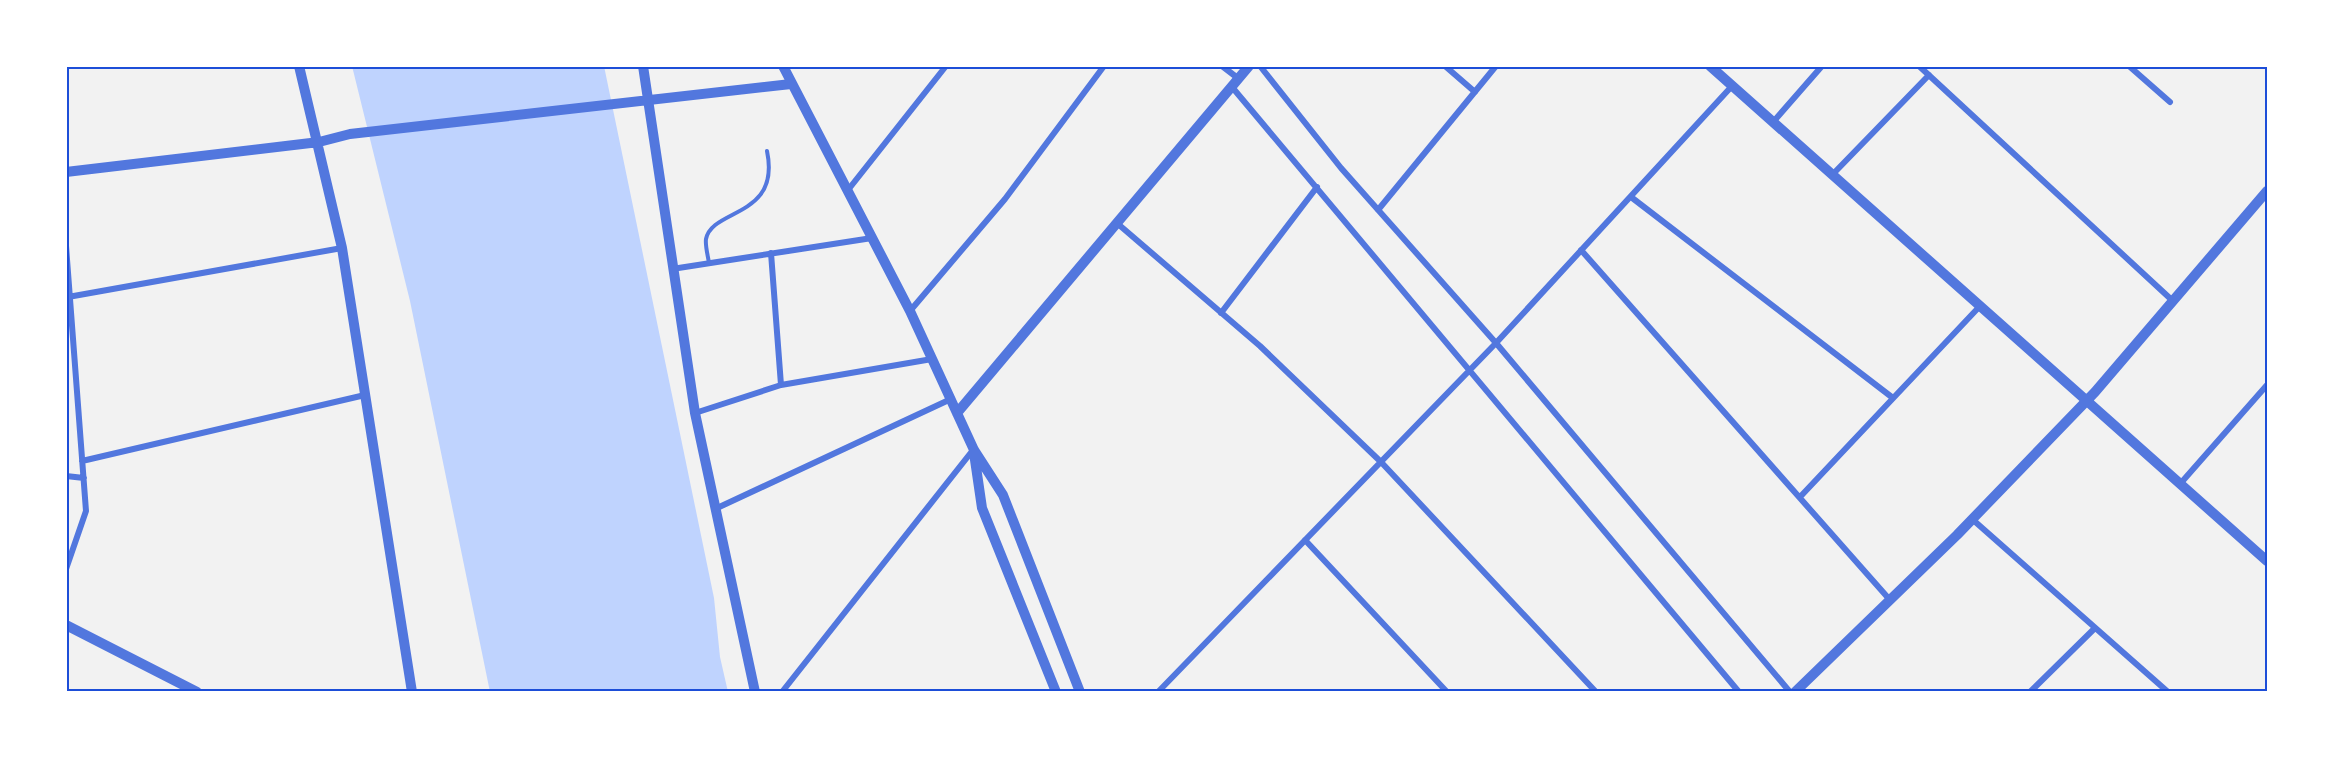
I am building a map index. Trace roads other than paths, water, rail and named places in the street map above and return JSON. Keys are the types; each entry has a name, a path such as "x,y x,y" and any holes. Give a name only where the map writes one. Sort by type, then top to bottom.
{"street":[{"path":"299,66 319,142 342,248 412,692"},
{"path":"643,66 646,99 695,413 755,692"},
{"path":"783,66 910,311 974,450 1003,495 1080,692"},
{"path":"848,190 946,66"},
{"path":"910,311 1005,200 1104,66"},
{"path":"1222,66 1317,187 1739,692"},
{"path":"957,413 1249,66"},
{"path":"1260,66 1341,168 1496,343 1790,692"},
{"path":"1445,66 1475,92"},
{"path":"1378,210 1496,66"},
{"path":"1710,66 2267,561"},
{"path":"1773,121 1822,66"},
{"path":"1919,66 2174,302"},
{"path":"2129,66 2170,102"},
{"path":"1833,174 1929,75"},
{"path":"66,172 319,142 350,134 791,84"},
{"path":"1158,692 1496,343 1732,86"},
{"path":"1221,313 1317,187"},
{"path":"1795,692 1972,519 2085,401 2174,302 2267,191"},
{"path":"1630,197 1893,398"},
{"path":"1118,224 1221,313 1381,462 1596,692"},
{"path":"672,269 873,238"},
{"path":"66,246 68,297 86,511 66,569"},
{"path":"68,297 342,248"},
{"path":"1581,250 1890,600"},
{"path":"771,254 781,384"},
{"path":"1800,497 1980,306"},
{"path":"695,413 781,384 932,359"},
{"path":"2180,484 2267,386"},
{"path":"82,461 365,394"},
{"path":"715,509 951,399"},
{"path":"782,692 974,450"},
{"path":"974,450 982,508 1056,692"},
{"path":"66,476 84,477"},
{"path":"1972,519 2168,692"},
{"path":"1305,540 1447,692"},
{"path":"66,625 196,692"},
{"path":"2030,692 2095,628"}],"lane":[{"path":"709,263 706,240 710,231 723,220 744,211 760,195 771,170 767,151"}],"water":[{"path":"352,66 604,66 714,598 720,657 728,692 490,692 410,301"}]}
